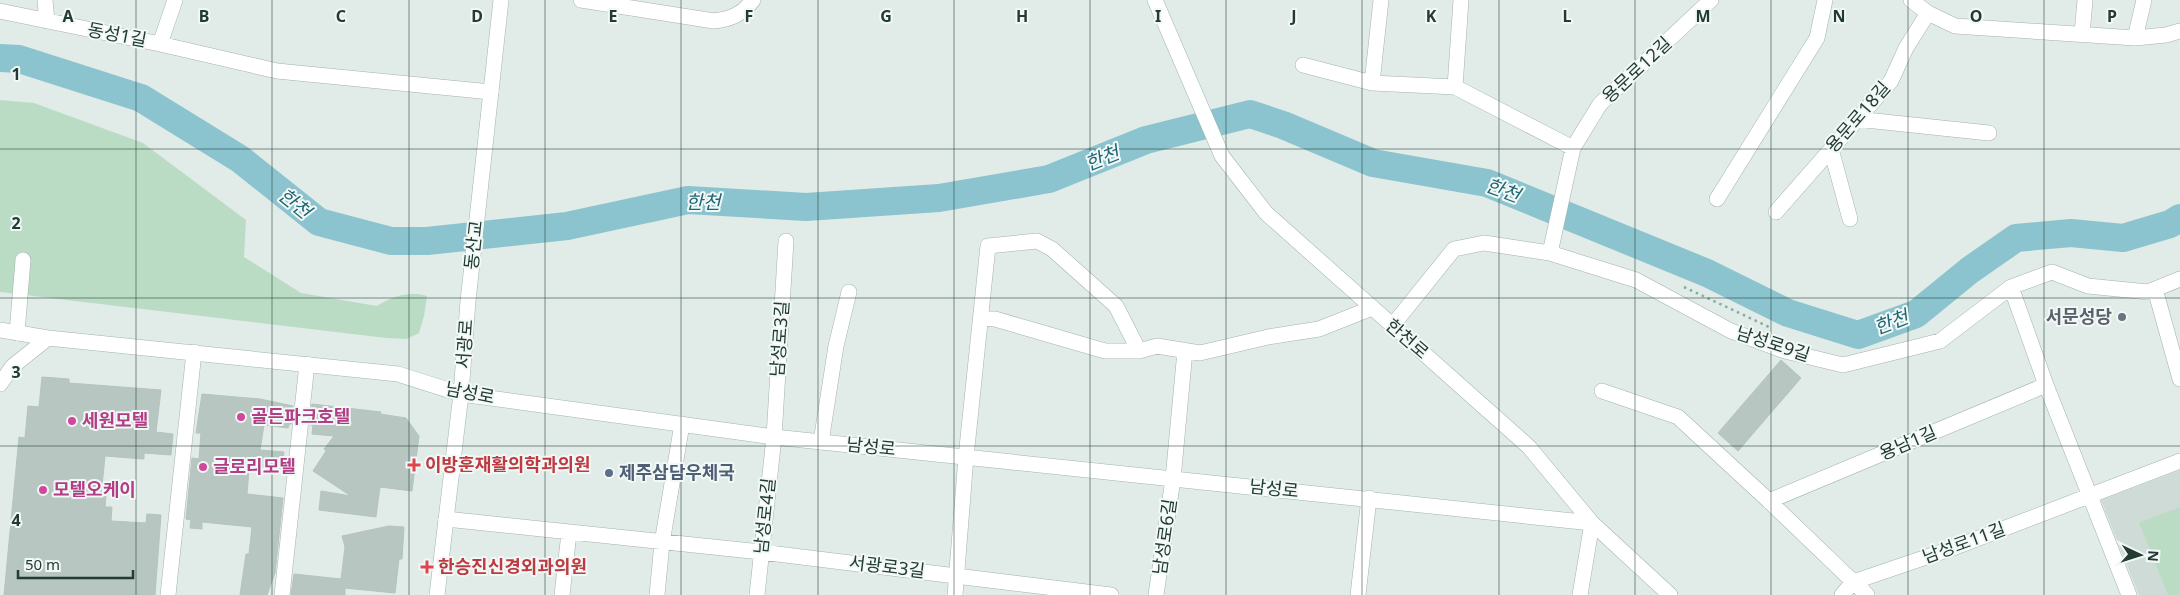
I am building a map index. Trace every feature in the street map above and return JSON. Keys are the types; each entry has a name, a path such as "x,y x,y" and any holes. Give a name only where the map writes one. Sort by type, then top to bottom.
{"street":[{"path":"45,0 47,21"},
{"name":"동성1길","path":"0,12 160,44 175,0"},
{"path":"160,44 277,70 491,92 501,0"},
{"path":"581,0 714,21 730,19 747,8 753,0"},
{"name":"한천로","path":"1155,0 1222,156 1266,213 1529,446 1592,523"},
{"path":"1372,83 1381,0"},
{"path":"1455,87 1461,0"},
{"name":"용문로12길","path":"1550,253 1573,148 1600,104 1711,0"},
{"path":"1717,199 1817,38 1825,0"},
{"path":"1911,0 1928,13 1955,26 2135,38 2166,35 2180,31"},
{"path":"2082,34 2085,0"},
{"path":"2135,38 2144,0"},
{"name":"용문로18길","path":"1776,212 1891,81 1906,48 1928,13"},
{"path":"1303,65 1372,83 1455,87 1573,148"},
{"name":"동산교","path":"468,301 491,92"},
{"path":"1856,119 1989,133"},
{"path":"1831,149 1850,219"},
{"name":"남성로3길","path":"774,437 786,241"},
{"path":"955,595 966,457 988,246 1037,241 1052,249 1116,306 1138,351"},
{"name":"남성로9길","path":"1392,326 1454,249 1484,243 1550,253 1636,280 1740,334 1785,351 1843,364 1940,341 2011,287 2052,272 2088,286 2148,292 2180,278"},
{"path":"17,333 23,260"},
{"path":"2011,287 2046,385 2129,595"},
{"path":"2155,289 2180,379"},
{"path":"821,442 836,346 849,292"},
{"name":"서광로","path":"437,595 462,394 468,301"},
{"path":"981,318 995,319 1105,350 1138,351 1157,346 1200,353 1268,337 1320,329 1372,308"},
{"name":"남성로","path":"0,330 48,338 398,374 462,394 774,437 1370,498 1592,523"},
{"path":"0,384 13,366 48,338"},
{"name":"남성로6길","path":"1156,595 1173,478 1186,350"},
{"path":"168,595 194,352"},
{"path":"282,595 308,364"},
{"name":"용남1길","path":"1769,501 2046,385"},
{"path":"1602,391 1678,416 1867,595"},
{"path":"657,595 662,543 682,424"},
{"name":"남성로4길","path":"757,595 774,437"},
{"name":"남성로11길","path":"1853,582 1953,548 2180,461"},
{"path":"1358,595 1370,498"},
{"name":"서광로3길","path":"446,519 761,552 1111,595"},
{"path":"1580,595 1592,523"},
{"path":"1592,523 1670,595"},
{"path":"562,595 569,533"},
{"path":"1842,595 1853,582"}],"path":[{"path":"1684,287 1776,331"}],"shaded area":[{"path":"2180,470 2180,595 2139,595 2101,500"}],"green space":[{"path":"0,100 34,103 143,143 246,220 244,257 301,293 377,306 401,295 427,296 419,333 406,339 386,338 0,292"},
{"path":"2180,507 2180,595 2168,595 2139,523"}],"building":[{"path":"1781,360 1801,378 1738,451 1718,433"},
{"path":"42,377 69,379 69,383 161,390 156,432 173,434 171,455 144,453 144,459 105,456 101,496 106,496 105,507 112,507 111,521 146,523 147,514 161,515 155,595 4,595 19,437 25,438 28,406 39,407"},
{"path":"202,394 260,399 293,406 291,424 289,424 288,428 264,425 260,450 284,452 282,469 252,466 252,469 249,469 247,494 283,498 275,573 267,595 240,595 246,554 249,554 252,527 202,522 202,529 190,528 191,520 186,519 192,458 199,459 201,433 196,433"},
{"path":"312,404 381,412 380,414 406,418 419,436 412,491 380,487 376,517 319,510 321,491 351,496 313,471 326,451 324,449 334,436 312,434 313,425 310,425"},
{"path":"389,526 404,527 402,559 399,559 395,593 345,588 345,595 291,595 294,574 341,579 345,547 342,536"}],"waterway":[{"name":"한천","path":"0,58 19,59 141,98 240,159 319,222 391,241 427,241 567,226 688,200 806,207 939,198 1049,179 1146,140 1250,114 1283,125 1373,163 1487,183 1707,273 1788,313 1858,335 1916,314 1970,270 2016,238 2071,233 2123,238 2170,224 2180,218"}],"place":[{"name":"서문성당","path":"2122,317"},
{"name":"골든파크호텔","path":"241,417"},
{"name":"세원모텔","path":"72,421"},
{"name":"이방훈재활의학과의원","path":"414,465"},
{"name":"글로리모텔","path":"203,467"},
{"name":"제주삼담우체국","path":"609,473"},
{"name":"모텔오케이","path":"43,490"},
{"name":"한승진신경외과의원","path":"427,567"}]}
